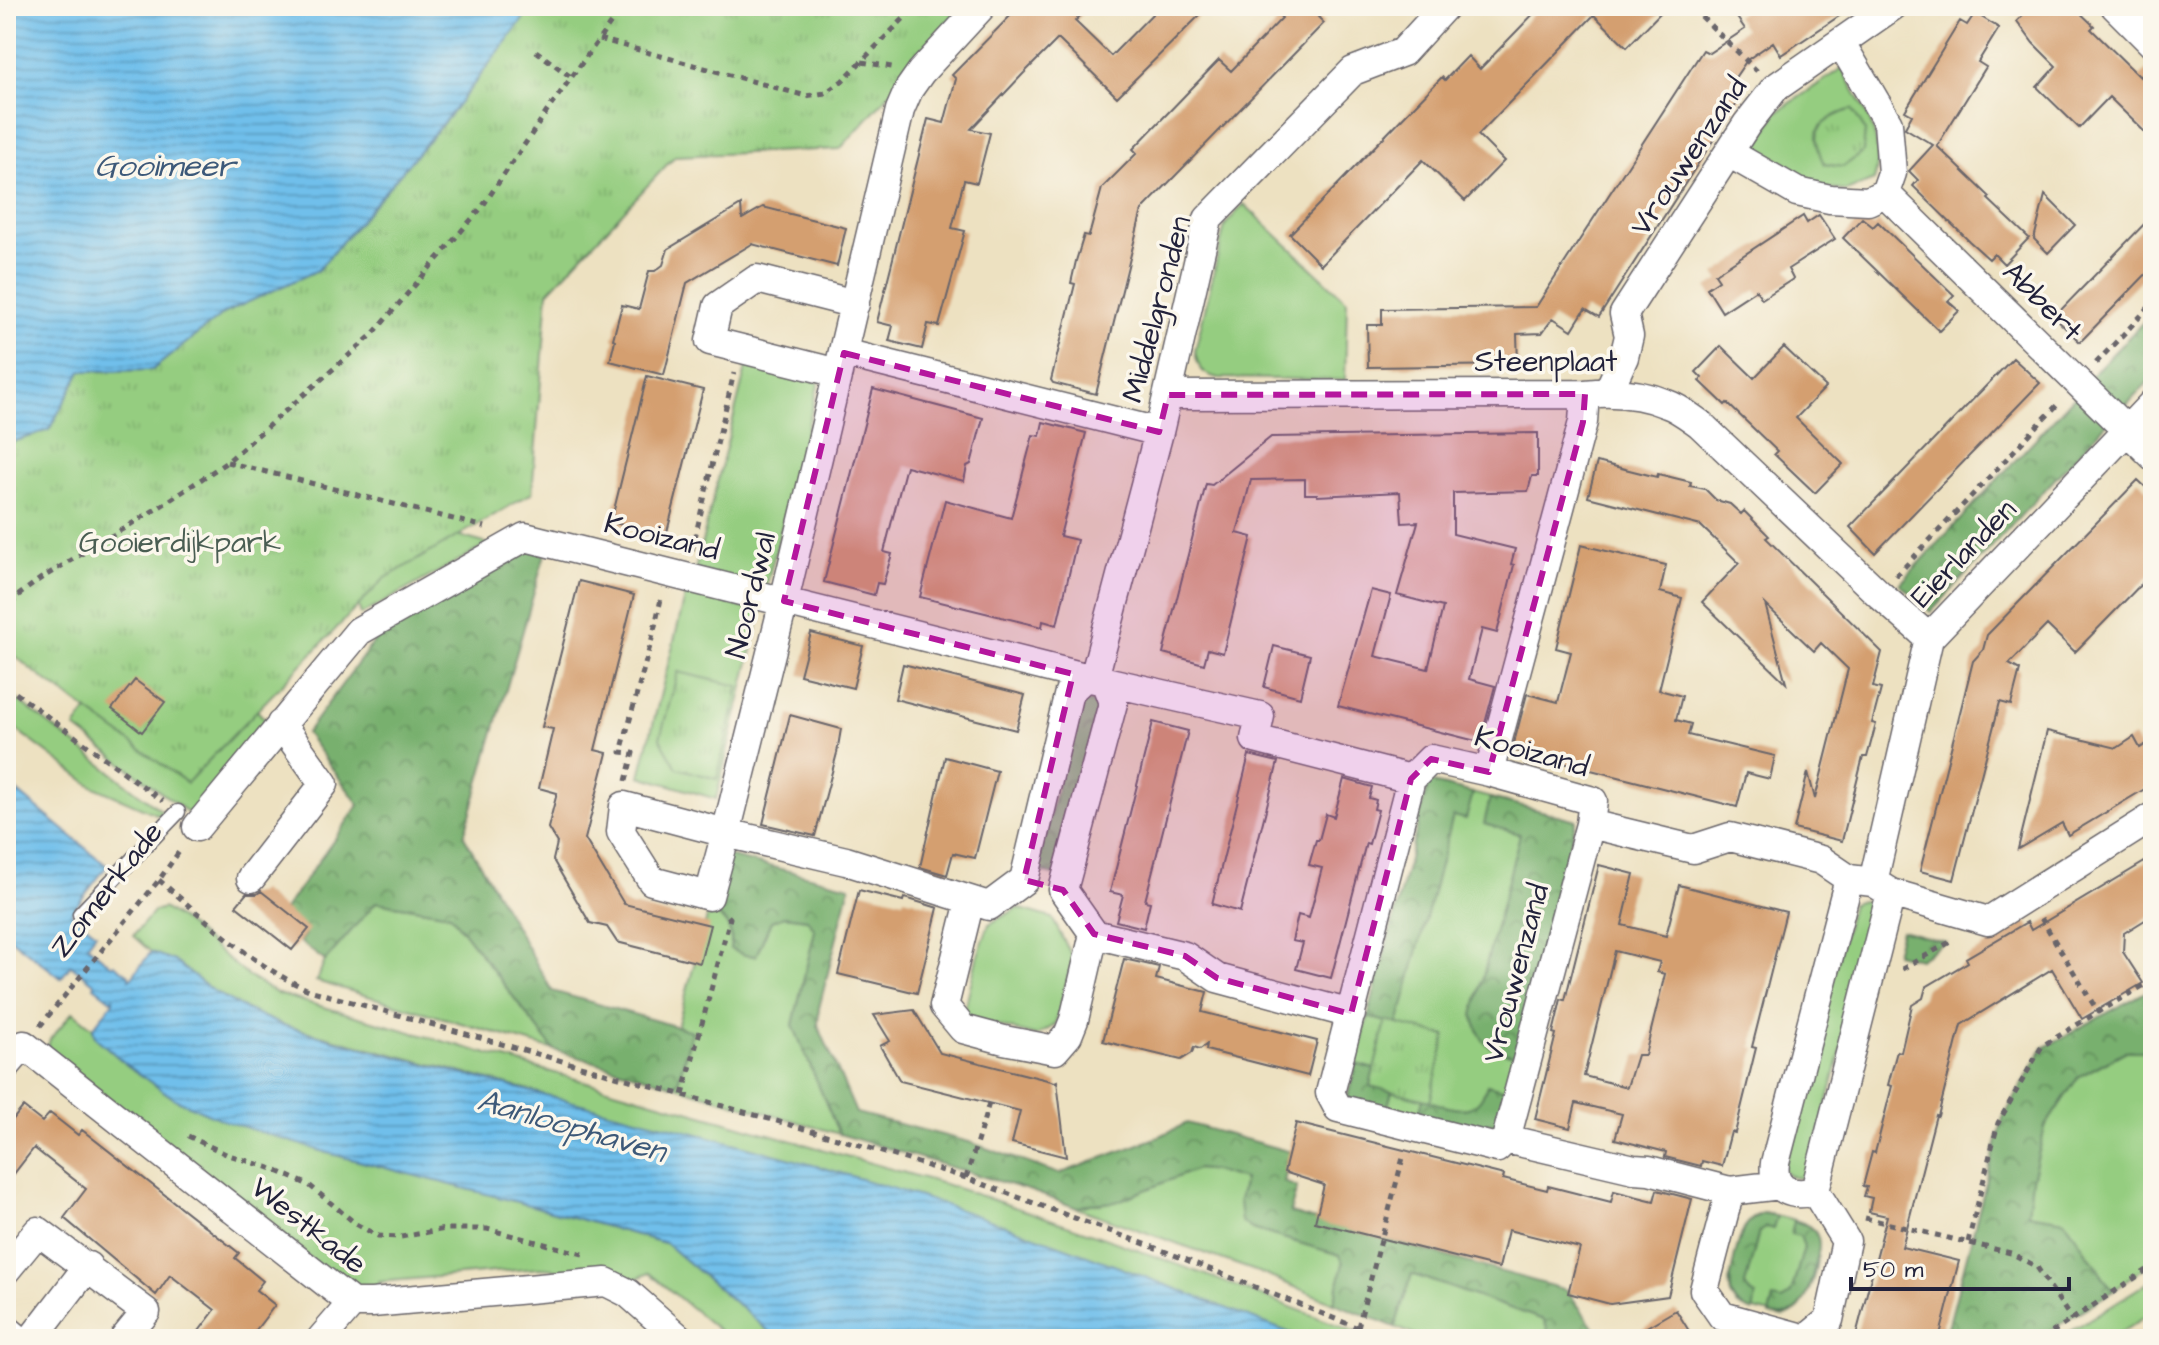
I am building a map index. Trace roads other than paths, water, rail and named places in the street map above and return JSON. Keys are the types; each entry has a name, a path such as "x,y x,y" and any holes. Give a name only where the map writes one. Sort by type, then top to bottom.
{"street":[{"name":"Noordwal","path":"726,833 624,806 621,832 652,881 709,896 726,833 784,601 900,110 921,72 982,6"},
{"name":"Middelgronden","path":"1024,880 1069,692 1095,679 1159,432 1208,219 1353,71 1403,52 1445,6"},
{"name":"Vrouwenzand","path":"1489,772 1583,422 1597,393 1624,357 1629,336 1624,314 1747,124 1775,88 1893,6"},
{"path":"2115,6 2153,44"},
{"path":"1729,153 1797,192 1830,199 1868,201 1885,193 1892,173 1888,123 1841,43"},
{"name":"Abbert","path":"1885,193 2153,456"},
{"path":"855,304 757,279 718,306 710,341 841,363 1159,432"},
{"name":"Steenplaat","path":"1168,395 1597,393 1641,396 1670,404 1700,424 1929,638"},
{"name":"Eierlanden","path":"1780,1185 1773,1174 1775,1163 1871,885 1929,638 2153,403"},
{"name":"Kooizand","path":"281,724 359,631 525,537 1095,679 1260,716 1255,739 1411,779 1431,759 1489,772 1593,801 1590,824 1693,849 1730,837 1821,860 1871,885 1988,921 2153,817"},
{"name":"Middelgronden","path":"1063,890 1113,703 1095,679"},
{"path":"188,820 281,724 324,784 251,878"},
{"path":"1411,779 1330,1093 1338,1108 1497,1148 1506,1139 1730,1191 1780,1185 1789,1192 1822,1200 1846,1241 1829,1320 1806,1339 1722,1316 1704,1290 1730,1191"},
{"name":"Vrouwenzand","path":"1506,1139 1590,824"},
{"path":"726,833 846,861 989,906 1024,880 1063,890 1094,934 1185,956 1217,978 1351,1014"},
{"name":"Eierlanden","path":"1822,1200 1867,989 1871,885"},
{"path":"970,901 944,1006 963,1029 1055,1050 1068,1035 1074,1020 1094,934"},
{"name":"Westkade","path":"22,1048 352,1303 606,1282 628,1293 680,1339"},
{"path":"6,1270 38,1231 146,1312 124,1339"},
{"path":"32,1339 88,1266"},
{"path":"321,1339 352,1303"},
{"path":"6,1329 18,1339"}],"lane":[{"path":"80,914 188,820"}],"water":[{"name":"Gooimeer","path":"6,6 533,6 454,110 318,270 224,313 152,370 81,371 49,430 6,444"},
{"name":"Aanloophaven","path":"6,782 107,866 71,913 96,933 87,945 112,966 114,964 129,975 129,979 151,952 174,961 210,989 243,1008 279,1024 685,1130 926,1199 1070,1249 1306,1339 778,1339 665,1243 328,1153 225,1121 175,1099 128,1066 95,1037 93,1028 113,998 111,1000 94,987 95,984 71,965 61,978 6,935"}],"park label":[{"name":"Gooierdijkpark","path":"180,542"}]}
